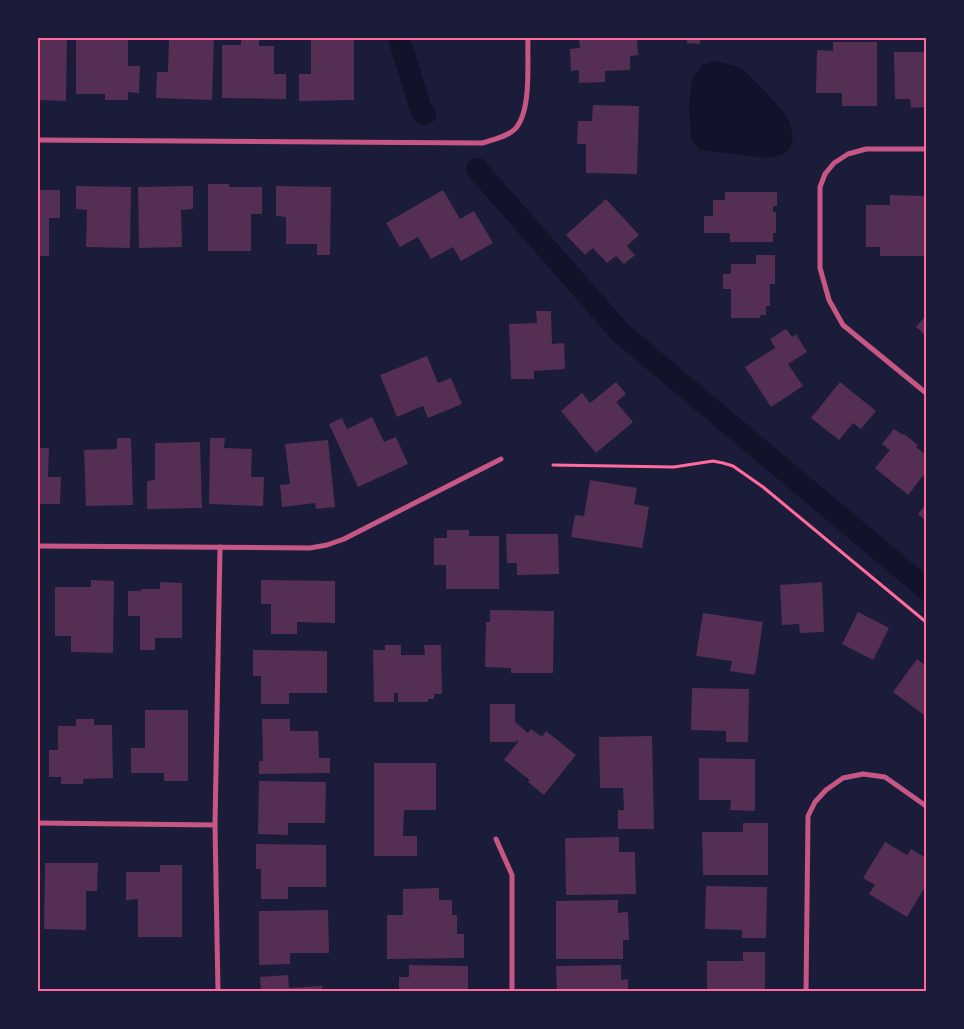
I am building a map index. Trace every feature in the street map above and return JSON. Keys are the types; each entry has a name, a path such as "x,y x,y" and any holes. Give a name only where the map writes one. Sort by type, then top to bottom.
{"street":[{"path":"38,140 482,143 499,138 514,129 524,113 527,95 528,38"},
{"path":"926,149 866,149 848,154 834,163 825,174 820,187 820,268 829,300 843,325 926,393"},
{"path":"38,546 310,548 326,545 344,539 501,459"},
{"path":"218,992 215,825 220,547"},
{"path":"806,992 808,816 815,802 826,790 843,778 862,774 885,777 926,806"},
{"path":"38,823 215,825"},
{"path":"496,839 512,875 512,992"}],"path":[{"path":"553,465 674,467 723,462 733,466 763,488 926,622"}],"shaded area":[{"path":"716,61 740,67 782,110 790,122 793,137 790,148 781,155 768,158 700,150 691,138 689,107 692,80 702,65"}],"building":[{"path":"38,38 67,38 66,101 38,100"},
{"path":"169,38 214,38 212,100 156,98 157,72 168,72"},
{"path":"241,38 259,38 259,46 274,46 274,74 286,74 286,99 222,98 222,45 241,45"},
{"path":"311,38 354,38 354,100 299,101 299,74 311,74"},
{"path":"579,38 637,38 638,55 630,56 630,70 605,71 605,82 579,83 579,70 571,71 570,49 580,48"},
{"path":"687,38 700,38 700,44 687,43"},
{"path":"76,40 128,40 128,66 140,66 139,93 128,92 128,100 105,100 105,94 76,94"},
{"path":"833,42 877,42 877,106 842,106 842,93 816,93 817,50 833,51"},
{"path":"894,52 926,52 926,107 911,108 910,99 895,99"},
{"path":"593,105 639,106 637,174 586,173 586,144 577,144 578,121 592,121"},
{"path":"208,184 229,184 229,187 262,187 262,214 251,214 251,251 208,251"},
{"path":"76,186 131,187 130,248 86,247 87,210 76,209"},
{"path":"193,186 193,209 181,210 182,247 139,248 138,187"},
{"path":"276,186 331,187 330,255 317,255 317,244 286,244 286,217 276,216"},
{"path":"38,190 60,190 60,218 49,218 49,256 38,256"},
{"path":"443,190 460,219 474,211 493,243 461,261 453,247 431,259 418,237 400,247 386,223"},
{"path":"725,192 777,192 777,206 773,206 773,212 776,212 776,233 773,233 773,242 730,242 730,233 704,233 704,216 713,216 713,200 725,200"},
{"path":"890,195 925,196 924,256 880,256 880,247 866,247 866,205 890,205"},
{"path":"606,199 639,235 627,246 635,255 624,264 616,256 607,263 593,248 585,255 566,235"},
{"path":"756,255 775,255 775,284 770,284 770,306 766,306 766,315 760,315 760,318 731,318 731,289 723,289 723,274 731,274 731,264 756,264"},
{"path":"536,311 551,311 552,344 564,343 565,369 534,371 534,379 511,379 509,324 537,323"},
{"path":"926,315 926,336 916,327"},
{"path":"786,329 792,337 796,334 807,352 788,364 803,386 771,407 745,367 775,348 770,339"},
{"path":"427,356 438,383 451,378 462,404 428,418 423,406 397,417 380,375"},
{"path":"616,382 626,394 616,402 633,422 596,453 561,411 582,393 590,403"},
{"path":"840,382 876,411 861,429 853,423 839,440 811,418"},
{"path":"372,417 384,442 396,437 408,464 358,487 329,424 342,418 347,429"},
{"path":"894,429 918,445 916,447 926,455 924,457 926,459 926,472 908,495 875,468 890,450 882,444"},
{"path":"117,438 131,438 133,505 86,506 84,450 117,449"},
{"path":"210,438 225,438 224,448 252,449 251,477 264,477 263,506 209,504"},
{"path":"328,440 335,507 316,509 315,503 282,507 280,485 290,484 285,444"},
{"path":"200,442 202,508 147,509 147,481 155,480 155,443"},
{"path":"38,448 49,448 48,477 61,477 60,504 38,504"},
{"path":"590,480 637,488 634,504 649,507 642,548 571,537 575,515 584,516"},
{"path":"926,504 926,521 918,514"},
{"path":"447,530 469,530 469,536 499,536 499,589 446,589 446,565 434,565 434,538 447,538"},
{"path":"506,534 558,534 559,574 517,575 517,563 507,563"},
{"path":"91,580 114,581 113,653 71,652 71,636 55,636 55,587 91,587"},
{"path":"261,580 335,581 335,623 297,622 297,634 271,634 271,604 261,604"},
{"path":"160,582 182,583 182,638 155,638 155,650 140,650 140,616 128,616 128,591 160,589"},
{"path":"822,582 824,632 800,633 799,624 782,625 780,585"},
{"path":"490,610 554,611 553,673 511,673 511,668 485,667 486,622 490,622"},
{"path":"858,612 889,628 873,660 842,644"},
{"path":"703,613 763,622 755,675 730,671 732,661 696,656"},
{"path":"385,645 401,645 401,655 425,655 424,645 441,645 442,694 434,694 434,699 428,699 428,702 398,702 398,693 394,693 394,702 374,702 373,650 385,650"},
{"path":"253,650 327,651 327,693 289,693 289,704 261,704 261,676 253,676"},
{"path":"917,659 926,666 926,711 924,715 893,692"},
{"path":"692,688 749,689 748,742 726,742 726,731 691,730"},
{"path":"490,704 515,704 515,722 528,733 531,729 542,737 546,731 576,755 544,795 528,782 530,780 504,760 518,742 516,739 516,742 490,742"},
{"path":"145,710 188,710 188,781 164,781 164,773 131,773 131,748 145,748"},
{"path":"76,719 94,719 94,725 112,725 113,778 83,779 83,784 61,784 61,777 49,777 49,750 58,750 58,726 76,726"},
{"path":"262,719 290,719 290,731 318,731 319,758 330,758 330,773 259,774 259,761 263,761"},
{"path":"652,736 654,829 618,829 618,810 624,810 623,788 600,788 599,737"},
{"path":"699,758 755,759 755,811 730,810 731,800 699,800"},
{"path":"374,763 436,763 436,810 404,810 403,836 417,836 417,856 374,856"},
{"path":"259,781 326,782 325,823 288,823 288,835 258,834"},
{"path":"743,823 768,823 768,875 703,875 702,832 743,832"},
{"path":"619,837 619,852 635,852 636,894 566,895 565,838"},
{"path":"885,842 907,855 911,849 926,858 926,885 907,917 869,894 875,885 863,878"},
{"path":"256,844 326,845 326,887 288,887 288,899 261,899 261,869 256,869"},
{"path":"45,863 98,863 97,891 86,891 86,930 44,929"},
{"path":"160,865 182,865 182,937 138,937 138,899 126,900 126,872 160,872"},
{"path":"706,886 767,887 766,938 742,938 742,930 705,929"},
{"path":"439,888 439,900 452,900 452,915 457,915 457,934 464,934 464,958 387,959 387,915 403,915 403,889"},
{"path":"618,900 618,913 628,912 629,940 623,940 623,959 556,959 556,901"},
{"path":"328,910 329,953 290,953 290,964 259,965 259,911"},
{"path":"743,952 765,952 765,992 707,992 707,961 743,961"},
{"path":"409,965 468,966 468,992 399,992 399,977 409,977"},
{"path":"621,965 621,980 628,979 628,992 557,992 556,966"},
{"path":"288,975 289,988 322,986 322,992 261,992 260,977"}],"waterway":[{"path":"399,38 421,110 425,114"},
{"path":"477,169 621,333 926,589"}]}
